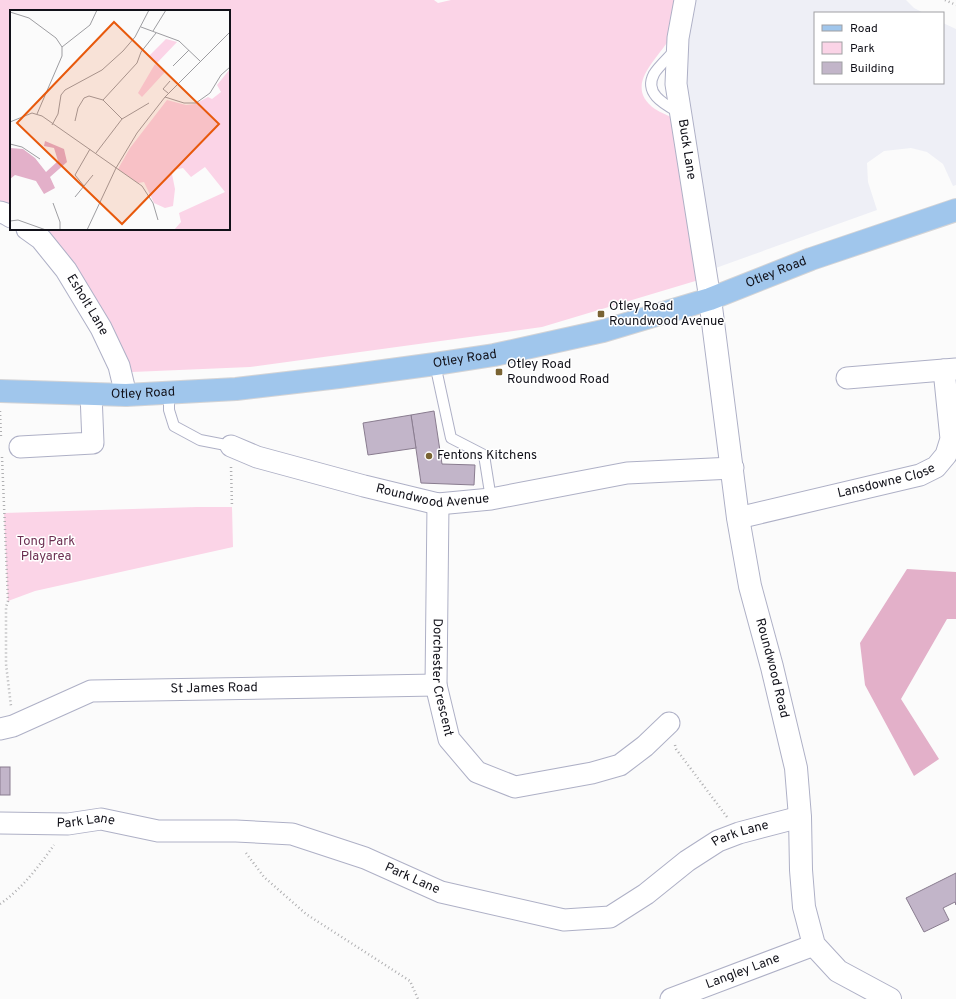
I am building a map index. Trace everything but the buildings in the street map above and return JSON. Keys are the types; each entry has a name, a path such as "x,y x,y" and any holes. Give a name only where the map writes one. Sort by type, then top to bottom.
{"main road":[{"name":"Otley Road","path":"0,391 126,395 244,388 339,377 494,355 603,331 710,299 811,258 956,210"}],"street":[{"name":"Buck Lane","path":"685,0 678,38 676,84 710,299"},
{"path":"0,212 10,216"},
{"name":"Esholt Lane","path":"28,230 41,239 66,270 100,328 119,366 126,395"},
{"name":"Roundwood Road","path":"710,299 738,518 750,586 772,667 796,768 804,907 814,945 838,971 890,999"},
{"path":"847,378 950,370"},
{"name":"Lansdowne Close","path":"738,518 920,475 936,468 946,455 951,439 950,370"},
{"path":"11,450 93,443 91,394"},
{"name":"Roundwood Avenue","path":"230,446 257,457 438,504 491,499 627,473 732,468"},
{"name":"Dorchester Crescent","path":"438,504 436,685 449,739 477,772 515,788 592,773 620,765 645,746 669,724"},
{"name":"St James Road","path":"7,727 91,691 436,685"},
{"name":"Park Lane","path":"0,823 70,824 101,819 158,831 236,831 292,834 365,858 441,892 564,920 610,917 646,894 687,861 718,842 740,833 800,817"},
{"name":"Langley Lane","path":"671,999 814,945"}],"lane":[{"path":"436,364 451,438 484,455 491,499"},
{"name":"Roundwood Avenue","path":"169,393 169,410 174,426 200,440 230,446"}],"path":[{"path":"945,0 956,5"},
{"path":"0,408 1,438"},
{"path":"230,446 232,507"},
{"path":"7,727 6,607 8,601 11,450"},
{"path":"669,724 676,749 740,833"},
{"path":"0,904 37,869 70,824"},
{"path":"236,831 245,852 264,877 306,914 410,981 418,999"}],"shaded area":[{"path":"690,0 906,0 914,8 922,12 814,12 814,84 944,84 944,23 956,29 956,185 953,186 943,164 927,152 911,148 884,151 867,163 868,182 877,210 713,269 682,74"},
{"path":"907,569 956,572 956,619 947,619 901,699 939,759 914,776 865,685 860,643"}],"green space":[{"path":"0,0 434,0 438,3 451,0 681,0 671,36 646,72 642,81 642,91 646,100 655,109 674,119 702,279 542,327 250,367 132,372 66,254 36,230 230,230 230,10 10,10 10,211 0,206"},
{"name":"Tong Park Playarea","path":"232,507 233,547 35,591 8,601 4,513"}],"place":[{"name":"Otley Road Roundwood Avenue","path":"601,314"},
{"name":"Otley Road Roundwood Road","path":"499,372"},
{"name":"Fentons Kitchens","path":"429,456"}]}
